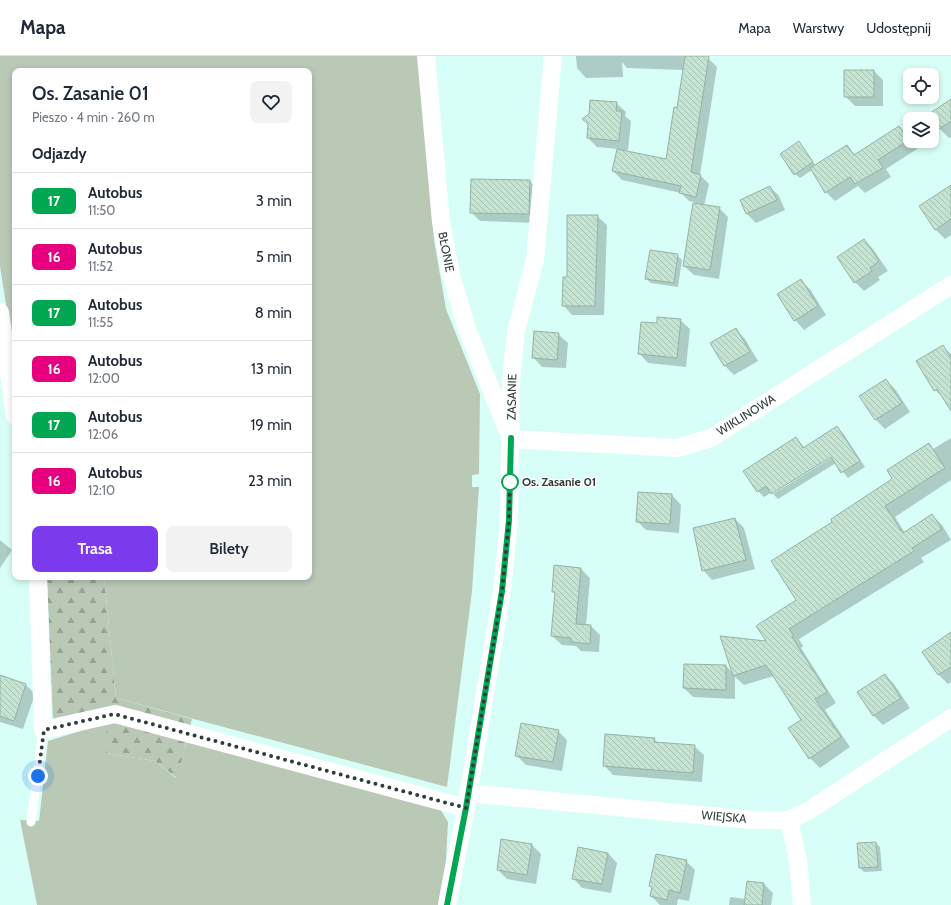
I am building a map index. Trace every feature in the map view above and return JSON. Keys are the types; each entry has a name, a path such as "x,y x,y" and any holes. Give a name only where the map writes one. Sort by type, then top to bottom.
{"street":[{"name":"BŁONIE","path":"426,56 440,222 450,275 467,329 511,438"},
{"name":"ZASANIE","path":"447,905 467,800 502,591 509,520 511,381 516,331 535,260 553,56"},
{"name":"WIKLINOWA","path":"511,438 677,448 711,438 951,285"},
{"path":"0,312 12,395"},
{"path":"38,580 44,730"},
{"name":"WIEJSKA","path":"44,730 114,714 467,800 752,820 789,820 808,811 951,718"},
{"path":"789,820 798,861 802,905"}],"lane":[{"path":"31,822 44,730"}],"green space":[{"path":"0,56 418,56 434,240 446,309 480,394 479,474 472,475 472,487 479,487 472,591 447,787 116,698 104,580 312,580 312,68 12,68 12,344 0,266"},
{"path":"47,580 104,580 116,698 192,719 177,778 155,761 106,753 106,723 53,720"},
{"path":"106,723 106,753 155,761 176,778 187,740 439,807 448,822 446,860 438,905 37,905 20,820 39,821 48,741"}],"building":[{"path":"685,56 709,56 691,172 701,175 696,197 679,193 681,186 612,171 617,149 666,159 674,107 677,108"},
{"path":"844,70 874,70 874,97 844,97"},
{"path":"951,99 951,121 939,129 939,112 932,112"},
{"path":"590,100 617,102 616,111 622,111 619,141 587,138 588,124 582,119 589,114"},
{"path":"899,126 903,132 903,144 878,160 883,168 855,184 850,177 825,193 810,168 847,145 854,155"},
{"path":"799,141 813,162 794,175 780,154"},
{"path":"471,179 530,180 529,214 470,213"},
{"path":"951,185 951,219 935,230 919,206"},
{"path":"770,186 777,200 746,214 740,200"},
{"path":"693,203 720,207 710,270 683,266"},
{"path":"567,215 598,215 595,306 562,306 563,277 567,277"},
{"path":"864,239 879,261 870,268 872,271 854,283 837,257"},
{"path":"650,250 678,254 674,283 645,279"},
{"path":"801,279 818,306 794,321 777,294"},
{"path":"657,317 681,319 677,358 638,354 641,322 657,323"},
{"path":"736,328 750,352 724,366 710,343"},
{"path":"534,331 559,333 557,360 532,358"},
{"path":"943,345 951,358 951,411 937,389 934,391 916,361"},
{"path":"886,379 902,403 875,420 859,396"},
{"path":"837,426 860,461 841,473 831,457 771,494 766,486 757,492 743,471 796,437 803,448"},
{"path":"929,443 945,468 885,506 903,533 932,514 942,529 912,548 914,551 789,629 794,636 792,637 827,692 815,699 841,737 809,759 788,728 801,720 766,665 733,676 720,636 766,641 756,626 796,600 771,561 832,522 831,519 892,479 887,470"},
{"path":"638,492 672,494 670,524 636,522"},
{"path":"735,518 746,560 702,571 693,528"},
{"path":"554,565 581,568 576,624 591,625 590,644 571,642 571,638 551,636 555,592 552,592"},
{"path":"951,632 951,667 938,675 922,652"},
{"path":"684,664 726,665 726,690 683,688"},
{"path":"885,674 901,698 873,716 857,692"},
{"path":"0,675 26,684 14,721 0,716"},
{"path":"521,723 559,730 553,762 515,756"},
{"path":"605,734 655,738 654,742 695,745 693,773 603,766"},
{"path":"501,839 532,844 527,875 497,870"},
{"path":"876,842 878,867 859,868 857,843"},
{"path":"578,847 608,853 602,884 572,879"},
{"path":"656,854 687,860 680,893 669,890 667,900 650,896 652,887 649,886"},
{"path":"747,881 764,883 762,905 744,905"}],"bus line":[{"name":"17","path":"447,905 459,849 502,591 509,520 511,438"}],"place":[{"name":"Os. Zasanie 01","path":"510,482"}],"route":[{"path":"38,776 44,730 114,714 466,808 502,591 509,520 510,475 510,482"}]}
